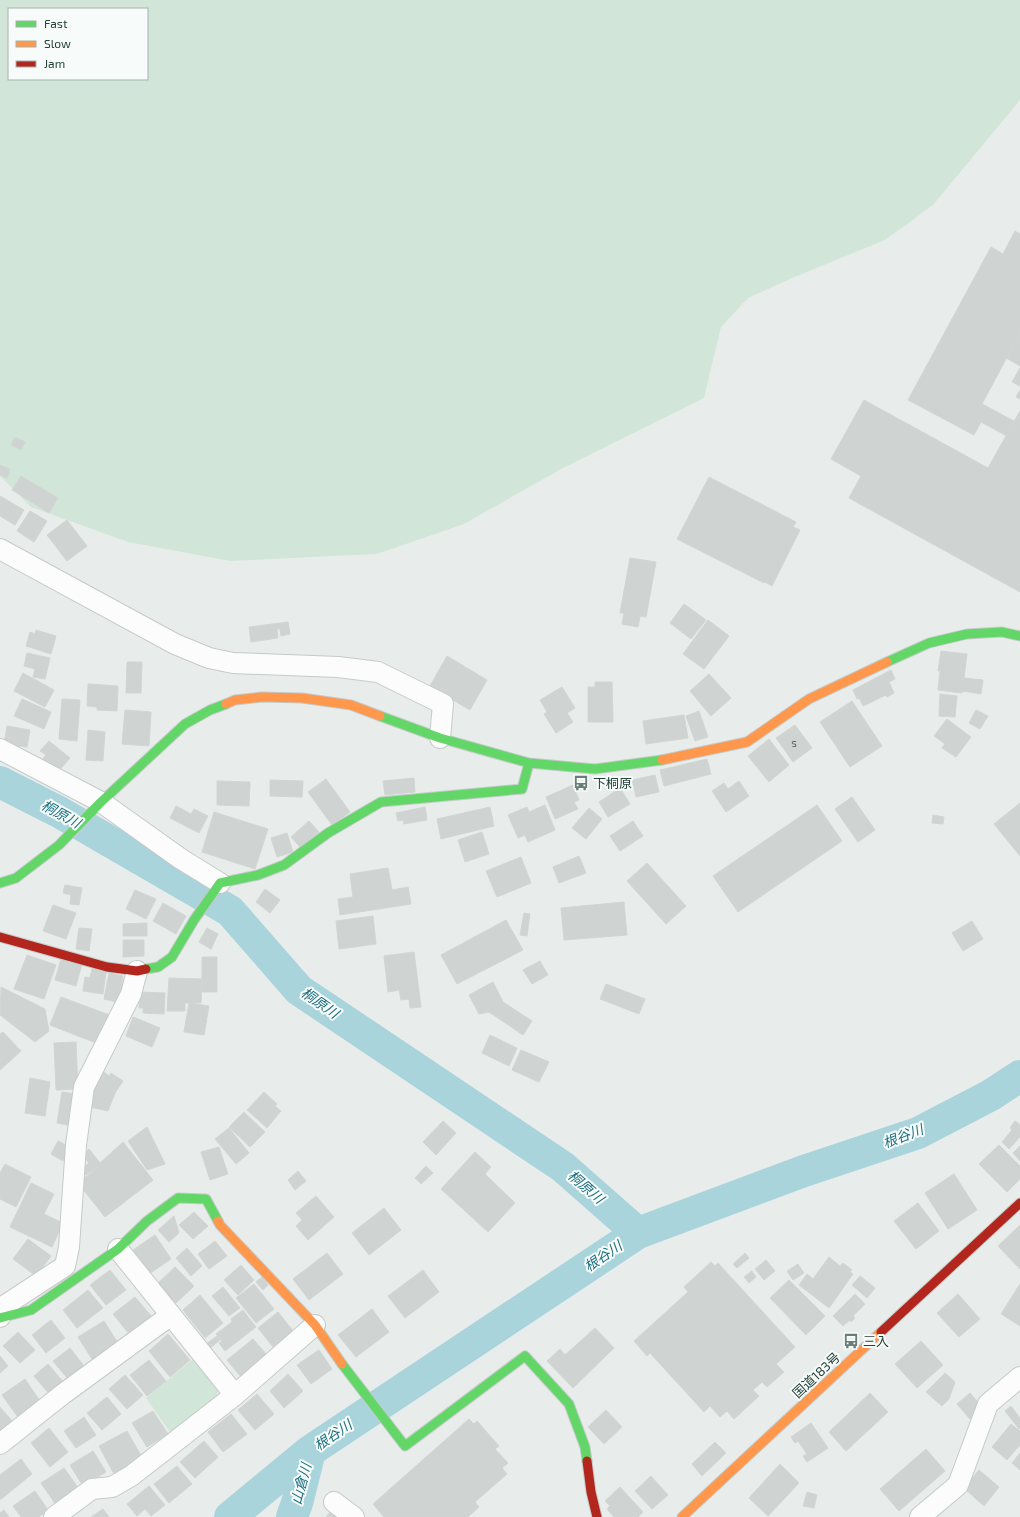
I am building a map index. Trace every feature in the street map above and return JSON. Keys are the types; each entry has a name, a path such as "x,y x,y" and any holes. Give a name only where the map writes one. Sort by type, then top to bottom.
{"main road":[{"path":"0,883 16,878 59,845 98,805 185,724 210,710 235,700 262,697 302,698 351,705 440,738 529,763 595,769 649,763 747,742 809,699 928,643 967,634 1002,632 1020,636"},
{"path":"0,937 107,967 137,971 158,967 172,957 194,920 218,885 258,875 284,865 328,833 381,802 522,789 529,763"},
{"path":"0,1317 32,1310 118,1249 147,1221 178,1198 206,1199 220,1225 316,1325 346,1370 405,1446 525,1356 569,1404 585,1447 591,1492 598,1517"},
{"name":"国道183号","path":"682,1517 1020,1203"}],"street":[{"path":"0,549 175,644 209,658 233,663 338,667 378,672 443,704 440,738"},
{"path":"0,749 98,805 218,885"},
{"path":"0,1317 7,1304 65,1266 69,1247 76,1145 84,1087 131,994 137,971"},
{"path":"118,1249 236,1395"},
{"path":"0,1444 63,1394 171,1315"},
{"path":"54,1517 92,1489 112,1487 131,1476 236,1395 316,1325"},
{"path":"920,1517 958,1486 988,1404 1020,1377"},
{"path":"334,1502 354,1517"}],"green space":[{"path":"0,0 1020,0 1020,100 933,205 885,240 792,278 748,298 721,327 704,398 563,468 464,524 377,554 230,561 128,542 31,507 0,476"},
{"path":"194,1358 219,1384 217,1397 172,1435 146,1398"}],"building":[{"path":"1015,231 1020,234 1020,333 982,404 1014,421 1007,436 981,422 974,435 908,400 991,247 1003,254"},
{"path":"1020,333 1020,366 1006,358"},
{"path":"1020,368 1020,386 1012,382"},
{"path":"1020,390 1020,399 1016,397"},
{"path":"864,400 988,468 1020,411 1020,592 849,498 861,476 831,459"},
{"path":"15,437 25,442 21,450 11,445"},
{"path":"0,465 10,469 7,478 0,475"},
{"path":"21,476 58,498 49,513 12,490"},
{"path":"709,477 796,522 793,527 800,530 772,586 677,539"},
{"path":"0,496 24,510 15,525 0,516"},
{"path":"30,511 47,521 34,542 17,531"},
{"path":"67,520 87,546 67,561 47,535"},
{"path":"630,558 656,562 646,617 640,616 638,627 622,624 624,613 620,613"},
{"path":"684,604 706,620 691,639 670,623"},
{"path":"708,620 729,636 704,669 683,654"},
{"path":"288,622 290,634 281,636 280,629 277,629 278,638 251,642 249,627"},
{"path":"36,630 56,636 51,654 26,646 30,632 35,634"},
{"path":"941,651 967,654 964,678 983,680 981,694 963,691 962,693 938,690 940,671 938,671"},
{"path":"27,653 50,658 45,679 33,677 35,669 24,666"},
{"path":"447,656 487,680 470,710 430,686"},
{"path":"127,662 142,662 141,693 126,693"},
{"path":"891,670 895,679 889,682 894,693 887,697 886,695 863,706 859,698 857,699 853,690"},
{"path":"23,673 54,690 45,707 14,691"},
{"path":"709,674 731,698 711,716 690,691"},
{"path":"595,682 612,682 613,722 588,722 588,687 595,687"},
{"path":"88,684 118,686 117,711 97,710 97,707 87,706"},
{"path":"562,687 575,708 567,713 573,722 556,733 544,714 547,712 540,700"},
{"path":"940,694 957,696 955,717 939,716"},
{"path":"22,699 51,712 44,729 14,716"},
{"path":"62,699 80,700 77,741 59,739"},
{"path":"852,701 882,746 850,767 820,722"},
{"path":"125,710 151,712 149,746 122,744"},
{"path":"976,710 988,716 980,729 969,723"},
{"path":"699,711 708,737 695,741 686,716"},
{"path":"684,715 688,738 646,744 643,721"},
{"path":"947,719 971,737 956,757 942,748 945,744 934,736"},
{"path":"795,725 812,748 793,762 776,738"},
{"path":"7,726 30,730 27,747 4,744"},
{"path":"88,730 105,732 103,761 86,760"},
{"path":"769,739 789,765 769,782 748,756"},
{"path":"49,741 70,758 56,774 40,762 46,755 40,751"},
{"path":"707,759 711,774 664,786 660,770"},
{"path":"655,775 659,792 636,797 632,780"},
{"path":"414,778 415,792 385,795 383,781"},
{"path":"326,779 350,812 332,825 308,792"},
{"path":"270,780 303,781 302,797 270,796"},
{"path":"217,781 250,782 249,806 217,805"},
{"path":"739,781 749,796 726,812 712,791 724,783 728,789"},
{"path":"573,785 579,800 574,802 578,809 555,819 546,797"},
{"path":"620,788 630,804 608,817 599,802"},
{"path":"852,797 875,830 858,842 835,809"},
{"path":"1020,803 1020,856 994,824"},
{"path":"545,805 555,830 528,842 525,835 518,838 508,815 527,807 529,812"},
{"path":"817,805 842,841 738,912 713,876"},
{"path":"176,806 191,814 194,809 208,816 199,833 170,818"},
{"path":"425,807 427,820 404,824 403,820 398,821 396,813"},
{"path":"490,807 494,826 441,839 437,819"},
{"path":"589,808 602,819 586,839 572,828"},
{"path":"214,812 268,829 255,869 202,852"},
{"path":"933,815 944,817 943,824 932,823"},
{"path":"309,821 319,832 300,847 291,837"},
{"path":"633,821 643,836 620,851 610,836"},
{"path":"482,832 489,854 465,862 458,840"},
{"path":"287,833 293,852 277,857 271,838"},
{"path":"579,856 586,873 559,883 553,867"},
{"path":"521,857 531,883 497,897 486,871"},
{"path":"647,863 686,906 666,924 627,881"},
{"path":"388,868 392,890 408,887 411,904 340,915 338,899 353,897 350,874"},
{"path":"65,885 82,888 79,905 70,904 71,895 63,893"},
{"path":"265,889 280,900 270,913 256,902"},
{"path":"135,890 156,899 146,919 126,909"},
{"path":"624,902 627,935 564,940 561,908"},
{"path":"163,903 186,916 176,934 153,921"},
{"path":"53,905 76,913 66,939 43,931"},
{"path":"524,913 530,914 527,936 520,935"},
{"path":"373,916 376,944 339,949 336,921"},
{"path":"506,920 523,950 457,984 441,955"},
{"path":"972,921 983,939 963,951 952,933"},
{"path":"147,923 147,936 123,936 123,924"},
{"path":"79,928 92,929 89,951 76,949"},
{"path":"207,928 218,934 211,949 199,942"},
{"path":"123,940 144,940 144,956 123,957"},
{"path":"414,952 421,1007 410,1008 409,999 401,1000 399,990 388,992 384,956"},
{"path":"27,955 56,965 44,999 14,989"},
{"path":"202,957 217,957 217,992 202,992"},
{"path":"61,959 82,964 76,986 55,980"},
{"path":"540,961 548,975 532,984 523,970"},
{"path":"92,969 106,972 103,994 83,991 85,977 90,978"},
{"path":"109,973 123,976 122,982 125,983 123,995 118,994 117,1002 104,999"},
{"path":"169,978 202,979 201,1003 185,1003 185,1011 167,1011"},
{"path":"493,982 503,1002 532,1021 523,1035 489,1012 479,1014 469,995"},
{"path":"606,984 645,999 639,1014 600,999"},
{"path":"1,987 45,1009 49,1031 35,1042 0,1015"},
{"path":"140,992 165,993 164,1014 143,1013 143,1008 139,1008"},
{"path":"61,997 112,1016 101,1045 50,1025"},
{"path":"189,1003 209,1006 204,1035 184,1032"},
{"path":"133,1017 160,1028 152,1047 126,1036"},
{"path":"3,1032 21,1051 0,1070 0,1034"},
{"path":"490,1035 517,1048 509,1066 482,1053"},
{"path":"76,1042 78,1089 56,1090 54,1043"},
{"path":"521,1050 549,1062 539,1082 512,1070"},
{"path":"104,1072 109,1076 111,1073 123,1081 115,1093 108,1111 90,1107 94,1087"},
{"path":"30,1078 50,1082 45,1116 25,1113"},
{"path":"62,1092 76,1094 72,1126 57,1123"},
{"path":"264,1092 277,1104 275,1106 281,1111 267,1128 247,1110"},
{"path":"244,1112 265,1132 250,1147 229,1127"},
{"path":"443,1121 456,1133 436,1155 423,1142"},
{"path":"1015,1121 1020,1125 1020,1137 1009,1149 1002,1142 1012,1130 1010,1128"},
{"path":"147,1127 165,1164 147,1170 128,1141"},
{"path":"229,1128 249,1153 236,1164 215,1139"},
{"path":"58,1141 70,1147 63,1161 51,1154"},
{"path":"123,1142 153,1180 105,1217 78,1183 101,1165 86,1175 81,1169 89,1163 82,1155 89,1149 100,1163"},
{"path":"999,1145 1020,1166 1020,1179 1007,1192 979,1164"},
{"path":"1020,1146 1020,1161 1013,1153"},
{"path":"219,1147 228,1174 210,1180 201,1152"},
{"path":"475,1152 491,1167 485,1174 515,1203 488,1232 441,1189"},
{"path":"5,1164 31,1177 16,1207 0,1199 0,1173"},
{"path":"426,1166 433,1173 421,1184 415,1178"},
{"path":"298,1171 306,1181 295,1190 288,1180"},
{"path":"954,1174 977,1210 948,1229 925,1193"},
{"path":"31,1183 54,1194 44,1214 63,1223 52,1247 10,1227"},
{"path":"316,1196 334,1217 308,1240 296,1226 302,1220 296,1213"},
{"path":"918,1203 939,1231 916,1249 894,1221"},
{"path":"384,1208 401,1230 369,1255 352,1233"},
{"path":"194,1212 208,1226 193,1239 179,1225"},
{"path":"174,1216 179,1233 169,1242 158,1230"},
{"path":"1020,1225 1020,1269 998,1246"},
{"path":"155,1235 171,1259 149,1274 133,1250"},
{"path":"28,1239 51,1256 36,1276 13,1259"},
{"path":"215,1241 227,1256 209,1269 198,1254"},
{"path":"187,1248 202,1266 191,1276 176,1258"},
{"path":"327,1253 343,1274 309,1300 293,1279"},
{"path":"745,1253 749,1258 737,1268 733,1264"},
{"path":"829,1257 840,1266 843,1263 852,1270 850,1272 853,1274 829,1308 799,1285 807,1274 813,1279"},
{"path":"766,1260 775,1271 764,1280 755,1269"},
{"path":"711,1262 715,1266 718,1263 795,1347 776,1364 784,1372 767,1387 762,1382 753,1390 759,1396 734,1419 727,1411 720,1417 710,1406 704,1412 650,1353 647,1356 634,1341 688,1292 684,1287"},
{"path":"798,1264 804,1273 793,1280 787,1271"},
{"path":"241,1265 254,1280 238,1295 224,1280"},
{"path":"175,1267 194,1286 176,1303 157,1284"},
{"path":"110,1270 126,1290 106,1305 90,1285"},
{"path":"423,1270 439,1292 405,1318 388,1296"},
{"path":"752,1271 756,1277 749,1283 744,1277"},
{"path":"860,1276 875,1288 867,1298 852,1285"},
{"path":"262,1277 268,1285 263,1290 256,1282"},
{"path":"789,1280 825,1316 806,1335 770,1298"},
{"path":"254,1284 274,1309 256,1323 236,1298"},
{"path":"1020,1284 1020,1326 1001,1314"},
{"path":"223,1287 240,1308 229,1316 212,1296"},
{"path":"88,1290 103,1308 77,1328 63,1310"},
{"path":"855,1294 865,1304 853,1316 855,1318 851,1322 850,1320 843,1326 833,1316"},
{"path":"958,1294 980,1319 959,1337 937,1313"},
{"path":"200,1295 223,1323 205,1338 183,1310"},
{"path":"135,1297 152,1317 130,1335 113,1314"},
{"path":"372,1309 389,1332 356,1357 338,1335"},
{"path":"243,1310 256,1327 225,1351 219,1343 222,1341 216,1334 232,1322 231,1319"},
{"path":"278,1312 293,1331 273,1347 258,1328"},
{"path":"51,1320 65,1338 46,1353 32,1335"},
{"path":"104,1321 118,1343 92,1359 78,1337"},
{"path":"595,1328 614,1348 573,1388 547,1361 560,1349 565,1355"},
{"path":"18,1332 35,1350 20,1363 3,1346"},
{"path":"168,1334 190,1360 170,1377 149,1351"},
{"path":"217,1336 220,1340 209,1349 206,1344"},
{"path":"253,1339 267,1355 241,1377 227,1360"},
{"path":"921,1341 943,1365 917,1388 895,1364"},
{"path":"70,1348 84,1366 68,1379 53,1361"},
{"path":"319,1350 332,1369 311,1384 297,1365"},
{"path":"0,1356 8,1366 0,1373"},
{"path":"149,1360 166,1381 147,1396 130,1375"},
{"path":"48,1364 65,1384 51,1396 34,1376"},
{"path":"945,1373 955,1382 949,1399 942,1406 926,1392"},
{"path":"288,1374 303,1391 284,1408 270,1391"},
{"path":"125,1375 143,1395 127,1409 109,1389"},
{"path":"25,1379 40,1401 17,1416 2,1395"},
{"path":"870,1393 888,1412 846,1451 829,1432"},
{"path":"970,1393 983,1408 970,1419 957,1404"},
{"path":"257,1394 274,1414 255,1430 238,1410"},
{"path":"107,1397 121,1414 102,1430 87,1413"},
{"path":"1011,1406 1020,1418 1019,1429 1005,1411"},
{"path":"0,1407 13,1422 0,1434"},
{"path":"606,1410 622,1427 604,1444 588,1427"},
{"path":"153,1411 168,1434 147,1447 132,1423"},
{"path":"231,1414 247,1434 223,1452 208,1432"},
{"path":"84,1417 96,1435 76,1448 64,1431"},
{"path":"469,1419 474,1424 477,1421 499,1446 495,1449 508,1463 502,1468 507,1474 475,1502 479,1507 468,1517 384,1517 373,1504"},
{"path":"811,1423 828,1448 807,1462 803,1456 807,1454 798,1441 795,1443 791,1437"},
{"path":"1011,1424 1020,1431 1020,1445 1007,1460 992,1447"},
{"path":"49,1428 68,1452 50,1467 31,1443"},
{"path":"127,1431 143,1459 114,1474 99,1446"},
{"path":"204,1441 218,1457 195,1478 180,1462"},
{"path":"715,1442 726,1453 702,1476 692,1464"},
{"path":"926,1449 945,1471 899,1511 880,1489"},
{"path":"93,1451 106,1472 83,1486 70,1465"},
{"path":"1020,1453 1020,1470 1012,1463"},
{"path":"21,1459 32,1474 0,1500 0,1475"},
{"path":"780,1464 799,1483 768,1516 749,1498"},
{"path":"177,1466 192,1484 169,1503 154,1484"},
{"path":"64,1468 79,1489 56,1505 41,1483"},
{"path":"979,1470 999,1487 984,1506 964,1488"},
{"path":"651,1476 668,1495 652,1509 635,1491"},
{"path":"149,1486 165,1505 151,1516 145,1509 137,1516 127,1504"},
{"path":"620,1487 643,1512 638,1517 614,1517 607,1509 610,1506 605,1501"},
{"path":"35,1491 48,1510 39,1517 21,1517 13,1506"},
{"path":"807,1492 817,1495 814,1508 803,1506"},
{"path":"336,1505 349,1517 326,1517"},
{"path":"103,1509 109,1517 91,1517"},
{"path":"4,1510 9,1517 0,1517 0,1513"}],"waterway":[{"name":"桐原川","path":"0,782 59,812 230,911 299,990 563,1167 638,1233"},
{"name":"根谷川","path":"230,1517 310,1451 638,1233 804,1171 918,1133 991,1095 1020,1076"},
{"name":"山倉川","path":"292,1517 310,1451"}],"traffic: fast":[{"path":"887,662 929,643 967,634 1002,632 1020,636"},
{"path":"0,883 16,878 59,845 101,802 185,724 210,710 226,704"},
{"path":"380,716 440,738 529,763 595,769 662,760"},
{"path":"146,969 158,967 172,957 194,920 220,883 258,875 284,865 328,833 381,802 522,789 529,763"},
{"path":"0,1318 31,1310 118,1249 147,1221 178,1198 206,1199 218,1221"},
{"path":"342,1364 405,1446 525,1356 569,1404 585,1447 587,1461"}],"traffic: slow":[{"path":"662,760 747,742 809,699 887,662"},
{"path":"226,704 235,700 262,697 302,698 351,705 380,716"},
{"path":"218,1221 220,1225 315,1325 342,1364"},
{"path":"682,1517 881,1332"}],"traffic: jam":[{"path":"0,937 107,967 137,971 146,969"},
{"path":"881,1332 1020,1203"},
{"path":"587,1461 591,1492 597,1517"}],"place":[{"name":"下桐原","path":"581,783"},
{"name":"三入","path":"851,1341"}]}
